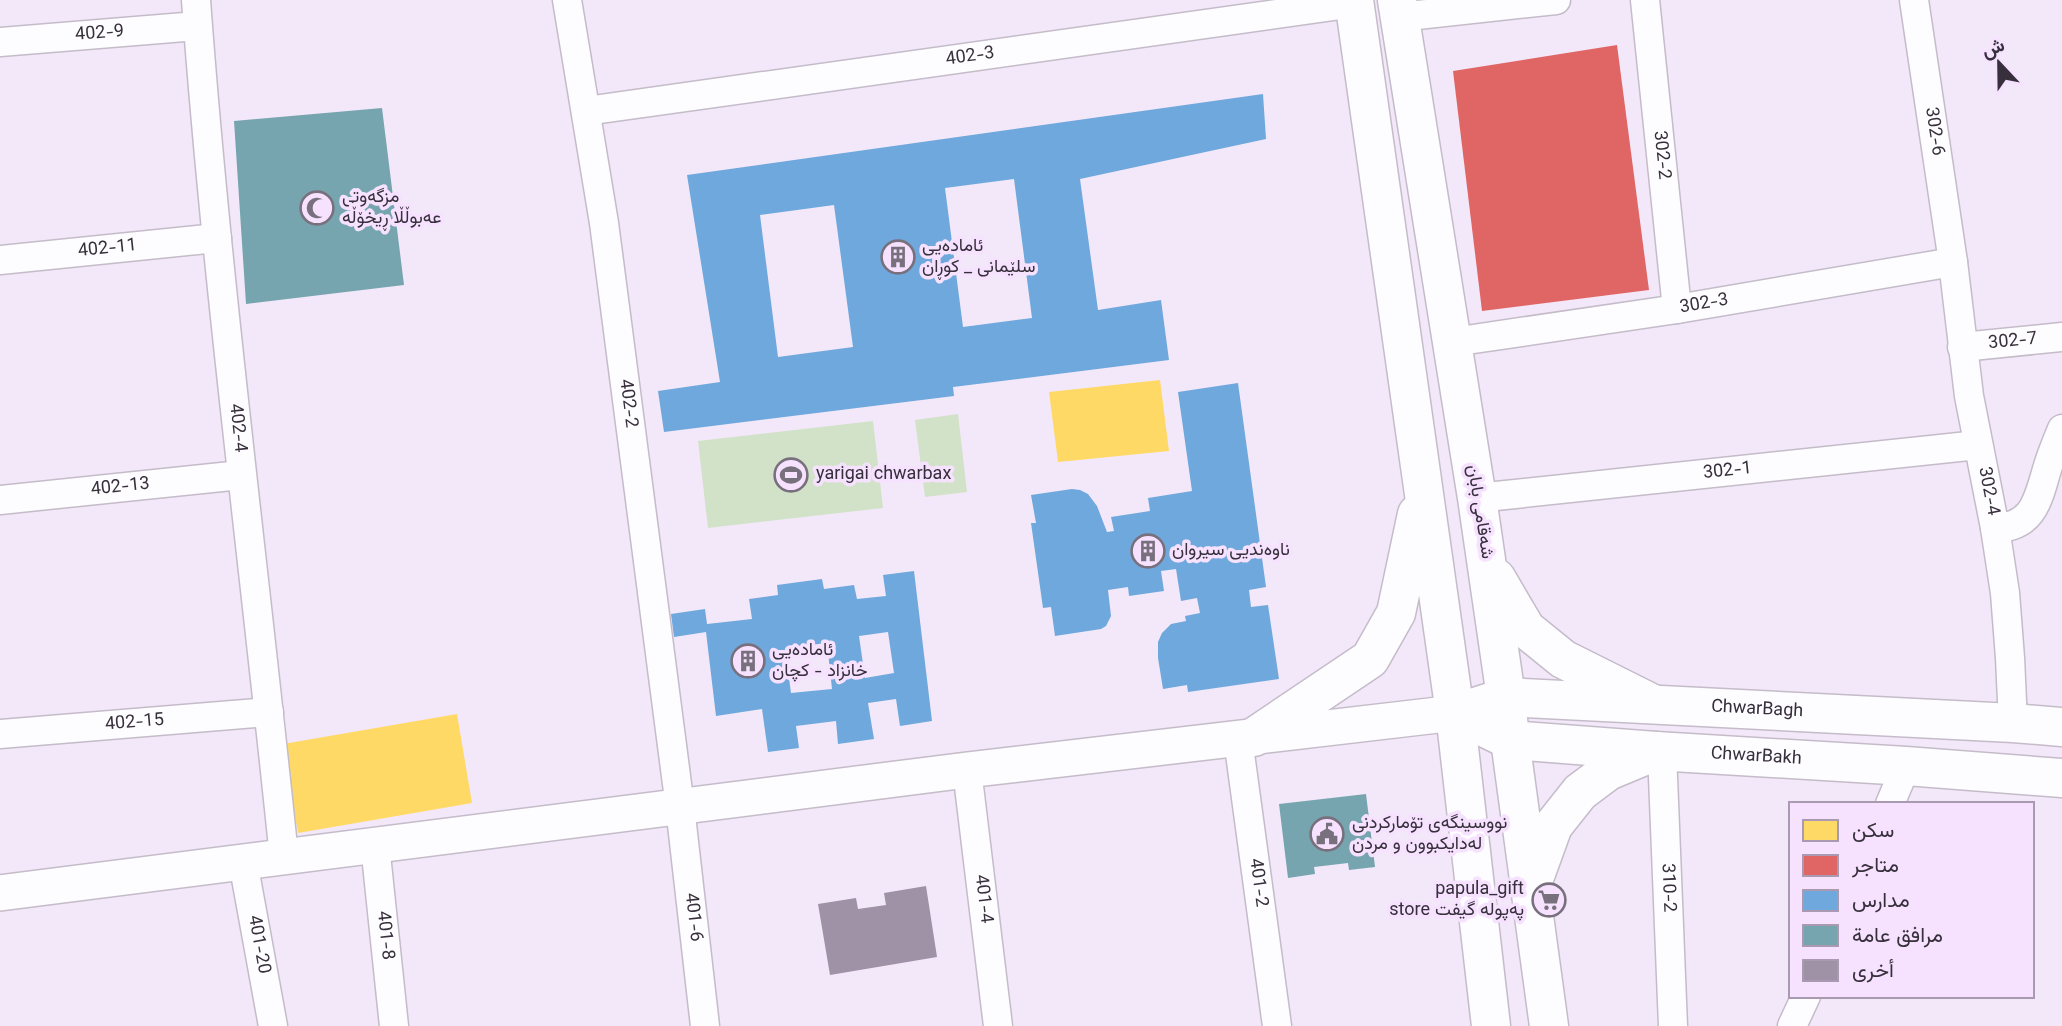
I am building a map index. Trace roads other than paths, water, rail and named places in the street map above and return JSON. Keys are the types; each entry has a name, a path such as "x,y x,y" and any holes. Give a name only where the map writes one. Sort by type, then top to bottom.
{"main road":[{"path":"1354,1 1455,713 1491,1026"},
{"name":"شەقامی بابان","path":"1398,8 1477,498 1549,1026"},
{"path":"1246,738 1370,659 1396,613 1423,488"},
{"path":"1486,559 1526,629 1563,659 1653,705"},
{"name":"ChwarBagh","path":"1455,713 1506,697 2062,727"},
{"name":"ChwarBakh","path":"1455,713 1510,740 2062,778"},
{"path":"1530,890 1553,826 1580,792 1608,771 1659,751"}],"street":[{"name":"402-2","path":"567,0 604,223 680,807"},
{"path":"1398,8 1556,0"},
{"name":"302-2","path":"1645,0 1678,309"},
{"name":"302-6","path":"1914,0 1953,262"},
{"name":"402-3","path":"586,111 1354,1"},
{"name":"402-9","path":"0,42 197,13"},
{"name":"402-4","path":"197,13 241,475 284,857"},
{"name":"402-11","path":"0,260 217,238"},
{"name":"302-3","path":"1453,342 1678,309 1953,262"},
{"name":"302-4","path":"1953,262 1962,348 2005,593 2013,723"},
{"name":"302-7","path":"1962,348 2062,337"},
{"path":"1995,528 2018,524 2035,508 2062,429"},
{"name":"302-1","path":"1477,498 1978,445"},
{"name":"402-13","path":"0,500 241,475"},
{"name":"402-15","path":"0,734 269,712"},
{"path":"0,893 967,770 1455,713"},
{"name":"401-2","path":"1246,738 1277,1026"},
{"name":"310-2","path":"1659,751 1672,1026"},
{"path":"1891,802 1906,766"},
{"name":"401-4","path":"967,770 998,1026"},
{"name":"401-6","path":"680,807 705,1026"},
{"name":"401-8","path":"375,845 394,1026"},
{"name":"401-20","path":"243,862 273,1026"},
{"path":"1792,1026 1805,998"}],"place":[{"name":"مزگەوتی عەبوڵڵا ڕیخۆڵە","path":"317,208"},
{"name":"ئامادەیی سلێمانی _ کوڕان","path":"898,257"},
{"name":"yarigai chwarbax","path":"791,475"},
{"name":"ناوەندیی سیروان","path":"1148,551"},
{"name":"ئامادەیی خانزاد - کچان","path":"748,661"},
{"name":"نووسینگەی تۆمارکردنی لەدایکبوون و مردن","path":"1327,834"},
{"name":"papula_gift store پەپولە گیفت","path":"1549,900"}]}
